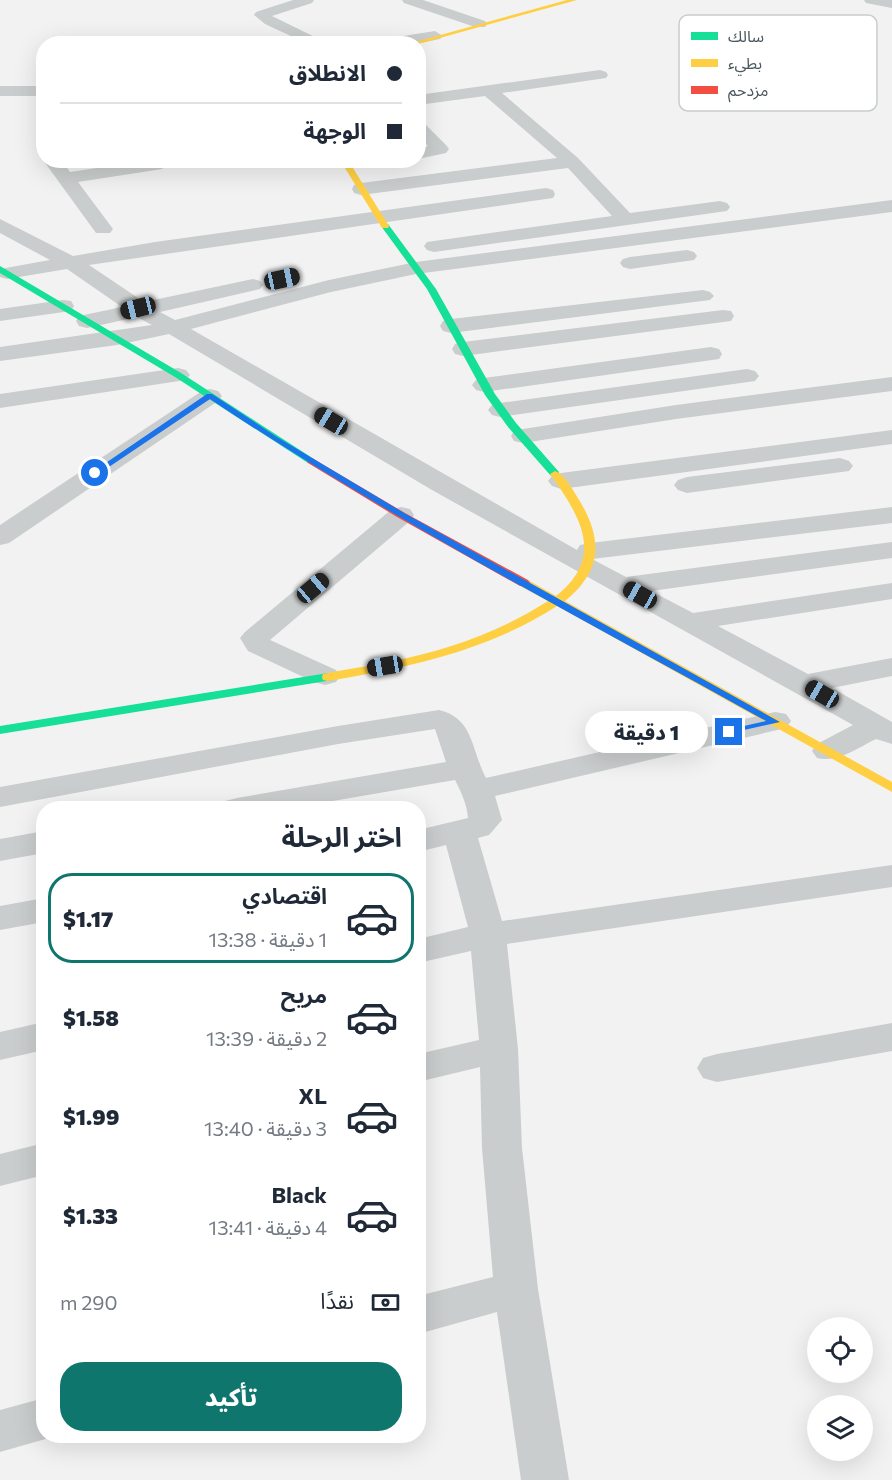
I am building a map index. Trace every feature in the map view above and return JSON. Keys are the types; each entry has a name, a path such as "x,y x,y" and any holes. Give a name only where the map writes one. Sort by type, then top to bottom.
{"street":[{"path":"304,36 262,17 264,12 278,4 307,0"},
{"path":"409,0 480,24"},
{"path":"426,39 574,0"},
{"path":"871,0 892,4"},
{"path":"426,37 435,36"},
{"path":"426,98 600,75"},
{"path":"488,90 573,162 625,219"},
{"path":"0,91 36,92"},
{"path":"426,135 440,149 426,152"},
{"path":"361,189 573,162"},
{"path":"58,168 103,229"},
{"path":"66,178 139,168"},
{"path":"0,730 430,657 507,631 559,601 577,584 589,559 584,523 567,490 500,410 430,288 403,252 348,168"},
{"path":"4,271 546,194"},
{"path":"87,321 138,308 403,252 744,204"},
{"path":"0,354 117,338 173,327 291,295 416,268 892,206"},
{"path":"0,225 70,262 138,308 367,442 589,559 624,586 884,730"},
{"path":"608,266 687,256"},
{"path":"4,271 178,375 274,438 401,515 892,788"},
{"path":"430,288 452,286"},
{"path":"451,326 532,314 703,296"},
{"path":"0,315 63,306"},
{"path":"463,349 723,316"},
{"path":"484,385 711,354"},
{"path":"0,401 178,375"},
{"path":"500,410 747,376"},
{"path":"523,436 687,411 892,384"},
{"path":"0,537 210,396"},
{"path":"738,457 727,443 729,438 892,416"},
{"path":"567,490 738,457 892,437"},
{"path":"567,490 892,459"},
{"path":"589,559 892,514"},
{"path":"325,676 258,645 255,638 401,515"},
{"path":"624,586 892,550"},
{"path":"689,622 892,591"},
{"path":"804,684 892,667"},
{"path":"0,796 429,719 446,722 450,727 486,814 485,820 477,828 426,839"},
{"path":"293,801 471,779 775,722"},
{"path":"828,751 884,730"},
{"path":"460,833 488,935 499,1049 502,1148 516,1289 545,1480"},
{"path":"0,849 36,843"},
{"path":"426,949 488,935 892,876"},
{"path":"0,918 36,911"},
{"path":"717,1068 892,1037"},
{"path":"0,1046 36,1038"},
{"path":"426,1066 499,1049"},
{"path":"0,1168 36,1161"},
{"path":"426,1314 516,1289"},
{"path":"0,1431 36,1421"}],"traffic: fast":[{"path":"385,226 431,289 490,395 512,425 555,474"},
{"path":"0,269 178,375 312,461"},
{"path":"0,730 328,677"}],"traffic: slow":[{"path":"426,40 574,0"},
{"path":"349,168 385,226"},
{"path":"328,677 417,660 475,643 529,618 571,589 587,567 589,537 576,503 555,474"},
{"path":"524,583 892,788"}],"traffic: jam":[{"path":"312,461 401,515 524,583"}],"route":[{"path":"95,473 210,396 274,438 401,515 775,722 729,732"}]}
